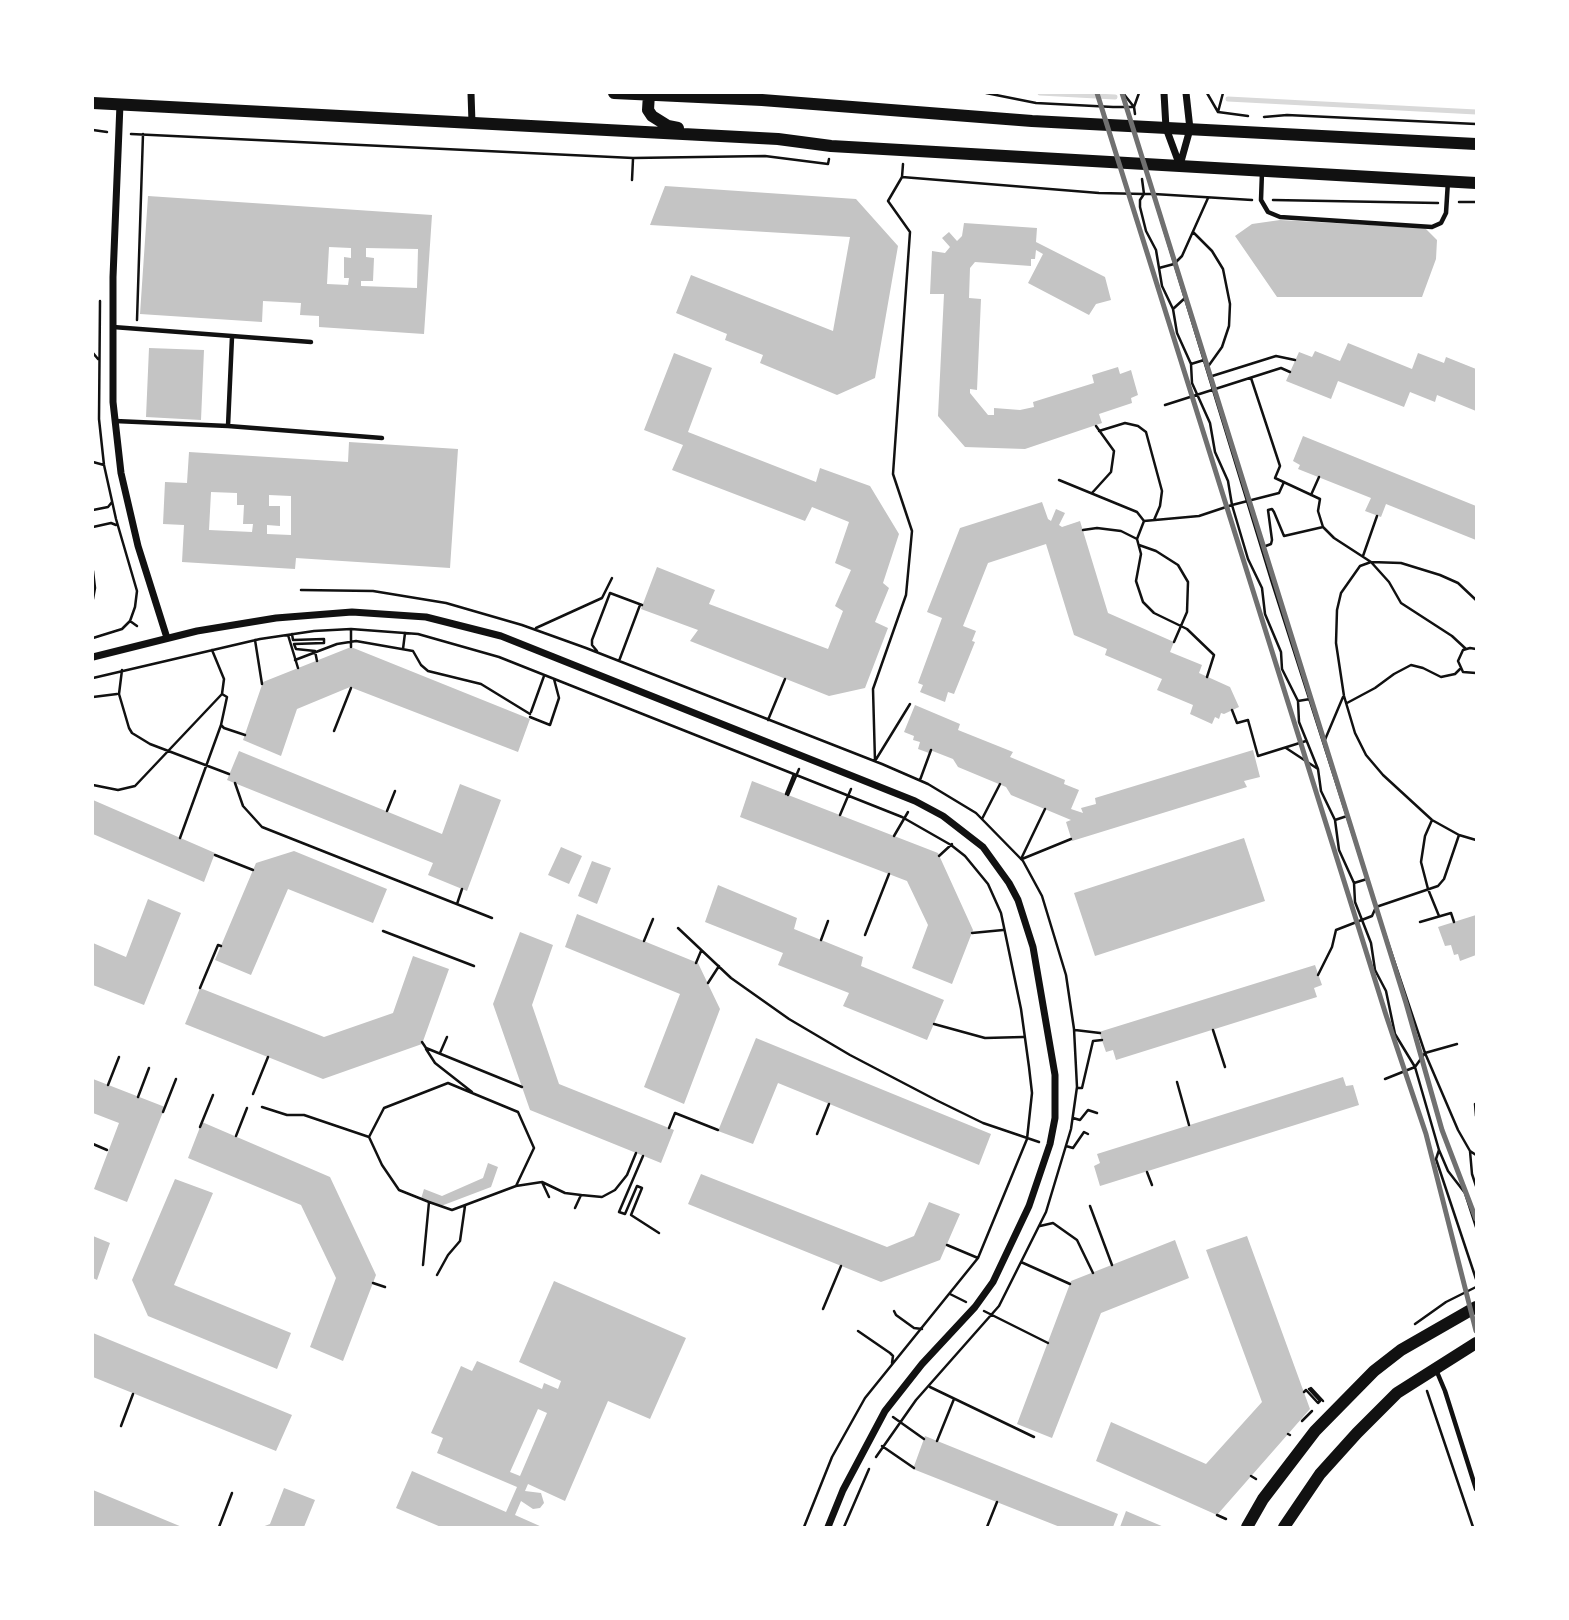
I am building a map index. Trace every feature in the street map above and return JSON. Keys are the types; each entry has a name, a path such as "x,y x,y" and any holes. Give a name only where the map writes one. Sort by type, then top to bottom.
{"main road":[{"path":"614,93 762,100 1032,121 1476,144"},
{"path":"649,94 648,110 659,122 668,127 712,136"},
{"path":"93,103 712,136 905,151 1476,183"},
{"path":"1247,1527 1263,1499 1315,1431 1374,1371 1401,1350 1476,1307"},
{"path":"1284,1527 1320,1474 1397,1393 1476,1343"}],"street":[{"path":"471,93 472,123"},
{"path":"1164,93 1166,128 1180,166"},
{"path":"1180,166 1190,130 1185,93"},
{"path":"120,103 112,327 115,421 121,473 138,546 167,638"},
{"path":"93,657 236,623 352,612 426,617 501,636 915,801 943,816 983,847 997,864 1018,900 1036,961 1055,1075 1055,1118 1050,1144 1029,1206 1006,1258 975,1307 922,1364 885,1411 843,1490 828,1527"}],"lane":[{"path":"1262,171 1261,200 1268,212 1280,217 1432,227 1441,223 1446,213 1448,181"},
{"path":"112,327 311,342"},
{"path":"228,426 232,337"},
{"path":"115,421 228,426 382,438"},
{"path":"1435,1367 1476,1489"}],"path":[{"path":"986,93 1037,103 1134,107"},
{"path":"1123,93 1134,107"},
{"path":"1135,127 1134,107 1139,93"},
{"path":"1207,93 1218,113"},
{"path":"1218,113 1223,93"},
{"path":"1218,113 1244,115 1255,119 1287,115 1476,124"},
{"path":"93,130 633,158 765,156 828,164"},
{"path":"136,329 143,134"},
{"path":"875,761 873,689 906,595 912,531 893,474 910,232 888,201 902,177 905,151"},
{"path":"632,180 633,158"},
{"path":"1140,164 1144,194 1139,207 1146,231 1156,250 1162,286 1173,309 1177,333 1191,364 1192,383 1210,423 1215,452 1228,481 1248,559 1262,588 1265,614 1281,652 1282,669 1297,701 1300,722 1318,769 1321,791 1335,820 1339,850 1354,883 1355,902 1371,943 1375,970 1386,991 1395,1034 1415,1067 1439,1150 1448,1171 1465,1193 1476,1227"},
{"path":"902,177 1099,193 1208,198 1476,202"},
{"path":"1153,194 1272,583 1376,907 1425,1053 1458,1130 1470,1151 1476,1186"},
{"path":"1159,268 1174,264 1182,256 1208,198"},
{"path":"1193,232 1212,251 1223,269 1230,304 1229,326 1222,347 1206,368"},
{"path":"1173,309 1185,298"},
{"path":"93,354 98,359"},
{"path":"1209,377 1276,356 1295,360"},
{"path":"1191,364 1204,360"},
{"path":"1165,405 1281,368 1290,372"},
{"path":"1251,378 1280,466 1275,478 1320,499 1318,511 1323,527 1334,538 1371,562 1389,582 1401,603 1466,649 1476,649"},
{"path":"93,417 99,419"},
{"path":"1099,431 1125,424 1138,426 1146,432 1162,491 1154,520"},
{"path":"1092,493 1111,472 1114,451 1096,426"},
{"path":"93,462 104,465"},
{"path":"1311,495 1319,477"},
{"path":"1059,480 1137,512 1144,521"},
{"path":"1144,521 1199,516 1279,493 1284,482"},
{"path":"93,510 108,508 112,502"},
{"path":"1262,547 1270,544 1272,540 1268,510 1272,509 1274,512 1284,536 1323,527"},
{"path":"1362,556 1377,516"},
{"path":"1144,521 1137,539 1141,554 1136,581 1143,602 1154,613 1187,629 1214,655 1207,677"},
{"path":"93,527 111,523 118,528"},
{"path":"1083,530 1097,528 1121,531 1137,539"},
{"path":"1139,545 1156,551 1178,565 1188,582 1187,612 1174,642"},
{"path":"1476,600 1458,583 1440,575 1401,562 1371,562 1360,566 1345,586 1337,610 1336,643 1344,696 1355,733 1366,755 1383,775 1432,821 1459,835 1476,840"},
{"path":"93,571 93,599"},
{"path":"533,629 601,598 612,578"},
{"path":"1262,588 1272,583"},
{"path":"599,653 593,649 592,640 610,593 641,605 619,660"},
{"path":"93,638 122,629 130,621 138,626"},
{"path":"351,629 351,648"},
{"path":"93,678 255,640 290,635 351,629 418,634 499,657 902,817 965,856 988,884 1001,913 1021,1009 1032,1093 1027,1139 978,1258 865,1398 832,1457 804,1527"},
{"path":"403,649 405,633"},
{"path":"290,635 293,640 324,639 324,643 295,645 296,649 316,653"},
{"path":"290,635 298,668"},
{"path":"255,640 262,684"},
{"path":"295,660 351,641 412,651 428,671 481,684 529,715 550,725 559,698 554,679"},
{"path":"586,648 875,761 944,792 982,820 1021,859 1042,896 1066,975 1074,1029 1077,1088 1066,1146 1046,1212 999,1306 916,1400 873,1460"},
{"path":"1466,649 1458,657 1460,669 1466,673 1476,673"},
{"path":"93,785 118,790 135,786 222,694 225,679 212,650"},
{"path":"316,653 317,661"},
{"path":"1347,703 1411,666 1423,668 1441,677 1455,674 1460,669"},
{"path":"122,670 119,694 132,733 143,740 229,774"},
{"path":"529,715 545,679 543,674"},
{"path":"768,720 785,679"},
{"path":"334,731 351,688"},
{"path":"93,697 119,694"},
{"path":"180,838 221,725 227,697 222,694"},
{"path":"1324,742 1344,696"},
{"path":"1297,701 1310,699"},
{"path":"875,761 910,704"},
{"path":"1232,710 1237,723 1248,720 1258,756 1306,741"},
{"path":"221,725 245,735"},
{"path":"1285,747 1318,769"},
{"path":"919,780 931,750"},
{"path":"794,774 787,794 795,779"},
{"path":"235,783 243,806 262,827 492,918"},
{"path":"982,820 1000,784"},
{"path":"387,811 395,791"},
{"path":"840,815 847,799"},
{"path":"1021,859 1045,809"},
{"path":"1335,820 1347,816"},
{"path":"1432,821 1425,836 1421,862 1438,916"},
{"path":"894,836 903,822"},
{"path":"1318,975 1332,947 1336,930 1372,916 1376,907 1438,886 1444,879 1459,835"},
{"path":"1021,859 1071,839"},
{"path":"939,856 951,845"},
{"path":"215,855 253,870"},
{"path":"865,935 889,874"},
{"path":"1354,883 1367,879"},
{"path":"457,904 463,889"},
{"path":"1420,922 1451,913 1454,922"},
{"path":"644,941 653,919"},
{"path":"821,940 828,920"},
{"path":"678,928 701,951 769,1006 850,1055 983,1123 1027,1139 1050,1144"},
{"path":"972,933 1004,930"},
{"path":"383,931 474,966"},
{"path":"200,988 218,945 221,946"},
{"path":"696,962 701,951"},
{"path":"708,983 719,966"},
{"path":"934,1024 985,1038 1025,1037"},
{"path":"1074,1029 1100,1033"},
{"path":"1213,1030 1225,1068"},
{"path":"440,1053 447,1037"},
{"path":"1077,1088 1082,1088 1093,1041 1102,1040"},
{"path":"475,1094 435,1063 423,1044 522,1087"},
{"path":"1385,1079 1415,1067 1425,1053 1457,1044"},
{"path":"108,1085 119,1057"},
{"path":"253,1094 268,1057"},
{"path":"138,1097 149,1068"},
{"path":"163,1112 176,1079"},
{"path":"1177,1082 1189,1125"},
{"path":"369,1137 384,1108 448,1083 518,1112 534,1148 516,1186"},
{"path":"200,1126 213,1095"},
{"path":"817,1134 829,1104"},
{"path":"1475,1104 1476,1116"},
{"path":"262,1107 287,1115 304,1115 369,1137 382,1165 399,1190 452,1210 516,1186 542,1182 565,1193 602,1197 610,1195 626,1175 636,1153"},
{"path":"236,1136 247,1108"},
{"path":"1073,1118 1080,1120 1088,1110 1097,1113"},
{"path":"669,1128 675,1113 718,1130"},
{"path":"1066,1146 1073,1148 1084,1132 1088,1134"},
{"path":"93,1144 107,1150"},
{"path":"1439,1150 1436,1159 1476,1279"},
{"path":"1470,1151 1476,1155"},
{"path":"643,1156 619,1212 625,1214 637,1186 642,1188 631,1215 659,1233"},
{"path":"1147,1172 1152,1185"},
{"path":"542,1182 548,1197"},
{"path":"575,1208 581,1195"},
{"path":"424,1265 429,1202"},
{"path":"437,1275 460,1241 465,1206"},
{"path":"1090,1206 1112,1265"},
{"path":"1036,1231 1044,1223 1054,1223 1079,1243 1093,1273"},
{"path":"947,1245 978,1258"},
{"path":"1021,1262 1070,1284"},
{"path":"823,1309 841,1266"},
{"path":"373,1283 385,1287"},
{"path":"950,1294 1048,1343"},
{"path":"894,1311 914,1328 923,1329"},
{"path":"858,1331 893,1356 891,1366"},
{"path":"1425,1386 1473,1527"},
{"path":"930,1387 1034,1437"},
{"path":"1304,1392 1306,1390 1318,1403 1320,1401 1309,1389 1311,1388 1322,1401"},
{"path":"121,1426 133,1394"},
{"path":"937,1441 954,1399"},
{"path":"1309,1406 1314,1410"},
{"path":"885,1411 925,1439"},
{"path":"870,1439 914,1468"},
{"path":"844,1527 870,1467"},
{"path":"1251,1476 1256,1479"},
{"path":"219,1527 232,1493"},
{"path":"987,1527 997,1502"},
{"path":"1217,1515 1226,1519"}],"building":[{"path":"665,186 856,199 898,246 875,378 837,395 760,363 763,355 725,340 727,334 676,313 691,275 833,331 850,237 650,225"},
{"path":"148,196 432,215 424,334 319,327 319,316 300,315 301,303 263,301 262,322 140,314","holes":["329,247 351,248 351,258 344,257 344,278 349,278 348,285 327,284","366,248 418,249 417,288 361,286 361,281 373,281 374,258 366,257"]},
{"path":"1280,220 1425,228 1437,240 1436,259 1422,297 1277,297 1235,236 1252,224"},
{"path":"964,223 1037,228 1036,242 1105,277 1111,300 1096,304 1089,315 1028,283 1043,254 1036,250 1031,266 975,262 970,268 969,298 981,299 977,390 970,389 970,393 988,415 994,415 994,408 1020,410 1034,407 1033,402 1094,383 1092,375 1118,367 1120,374 1131,370 1138,395 1131,398 1132,403 1099,414 1102,423 1025,449 965,447 938,416 944,294 930,294 932,251 945,253 950,247 942,238 949,232 957,241 962,236"},
{"path":"1348,343 1412,369 1418,353 1444,363 1446,357 1476,369 1476,411 1437,395 1435,402 1410,392 1404,407 1338,381 1331,399 1286,381 1299,352 1312,357 1315,351 1340,361"},
{"path":"149,348 204,350 201,420 146,417"},
{"path":"674,353 712,368 688,432 816,482 820,468 870,486 899,534 883,583 889,588 875,622 888,628 865,688 829,696 690,641 698,630 641,609 657,567 715,590 709,604 828,649 843,611 835,606 851,570 835,563 849,522 812,507 805,521 672,470 683,445 644,430"},
{"path":"1303,436 1476,506 1476,540 1386,504 1381,517 1365,511 1371,498 1298,469 1300,465 1293,461"},
{"path":"349,442 458,449 450,568 296,558 295,569 182,562 184,525 163,524 165,482 187,483 189,452 348,462","holes":["211,492 237,493 237,505 244,505 243,524 253,524 252,532 209,530","269,495 291,496 291,535 267,534 267,525 280,526 280,506 269,506"]},
{"path":"1042,502 1051,521 1056,509 1065,513 1059,525 1062,527 1080,521 1108,613 1174,642 1170,652 1202,665 1199,673 1230,687 1239,707 1221,713 1219,719 1215,717 1212,724 1190,714 1193,705 1157,690 1162,679 1105,655 1107,649 1074,635 1046,544 988,563 963,626 976,631 972,641 975,642 954,694 948,692 945,702 920,692 923,685 918,683 942,618 927,612 960,528"},
{"path":"351,647 530,719 518,752 350,687 297,709 281,756 243,740 263,682"},
{"path":"915,705 960,724 958,730 1013,752 1010,757 1065,780 1064,784 1079,790 1071,809 1083,813 1081,808 1096,804 1095,798 1253,750 1260,777 1244,781 1247,787 1072,841 1066,822 1071,820 1011,795 1006,787 958,767 953,759 930,750 929,753 918,749 920,742 904,732"},
{"path":"239,751 442,834 460,784 501,800 467,891 428,875 433,863 227,780"},
{"path":"752,781 938,853 973,930 952,984 912,968 928,925 907,881 740,817"},
{"path":"93,800 215,853 204,882 93,834"},
{"path":"1244,838 1265,901 1095,956 1074,893"},
{"path":"561,847 582,856 569,884 548,875"},
{"path":"294,851 387,889 373,923 288,889 251,975 215,960 256,863"},
{"path":"592,861 611,868 597,904 578,896"},
{"path":"718,885 797,918 794,929 863,957 861,966 944,1000 927,1040 843,1006 849,993 778,965 783,953 705,922"},
{"path":"148,899 181,913 144,1005 93,985 93,943 126,957"},
{"path":"577,914 698,963 720,1009 684,1104 644,1087 680,994 565,947"},
{"path":"1476,915 1476,955 1460,961 1458,954 1454,955 1451,945 1445,946 1438,927"},
{"path":"520,932 553,945 532,1005 559,1084 674,1130 661,1163 530,1110 493,1004"},
{"path":"413,956 449,969 422,1044 323,1079 185,1024 200,988 324,1037 393,1013"},
{"path":"1315,965 1322,985 1314,988 1317,997 1116,1060 1113,1050 1106,1052 1099,1032"},
{"path":"756,1038 991,1134 979,1165 778,1083 753,1144 718,1131"},
{"path":"1343,1077 1346,1086 1353,1085 1359,1105 1100,1186 1094,1166 1100,1163 1097,1154"},
{"path":"93,1079 165,1107 127,1202 94,1189 119,1123 93,1113"},
{"path":"202,1122 330,1177 376,1275 343,1361 310,1347 336,1278 301,1205 188,1158"},
{"path":"488,1163 498,1167 491,1187 441,1206 421,1199 424,1189 442,1196 483,1178"},
{"path":"701,1174 887,1247 914,1236 929,1202 960,1214 940,1260 881,1282 688,1204"},
{"path":"175,1179 213,1193 174,1285 291,1333 277,1369 148,1316 132,1280"},
{"path":"93,1236 110,1243 97,1280 93,1278"},
{"path":"1247,1236 1310,1409 1217,1515 1096,1461 1111,1422 1206,1464 1262,1402 1206,1250"},
{"path":"1175,1240 1189,1278 1101,1313 1052,1438 1017,1424 1071,1281"},
{"path":"554,1281 686,1338 650,1419 608,1401 565,1501 528,1484 525,1491 541,1493 544,1503 540,1508 533,1509 521,1501 515,1515 542,1527 441,1527 396,1508 412,1471 506,1512 517,1487 437,1453 443,1438 431,1433 461,1366 472,1371 477,1361 542,1389 544,1383 558,1389 561,1381 519,1362","holes":["538,1409 547,1413 520,1476 510,1472"]},
{"path":"93,1333 292,1415 276,1451 93,1377"},
{"path":"925,1436 1118,1514 1113,1527 1060,1527 913,1469"},
{"path":"284,1488 315,1500 304,1527 262,1527 270,1524"},
{"path":"93,1490 182,1527 93,1527"},
{"path":"1126,1511 1164,1527 1120,1527"}],"waterway":[{"path":"1040,93 1115,97"},
{"path":"1228,99 1476,112"}],"railway":[{"path":"1097,93 1386,1015 1426,1134 1476,1331"},
{"path":"1122,93 1406,1003 1442,1130 1476,1219"}]}
